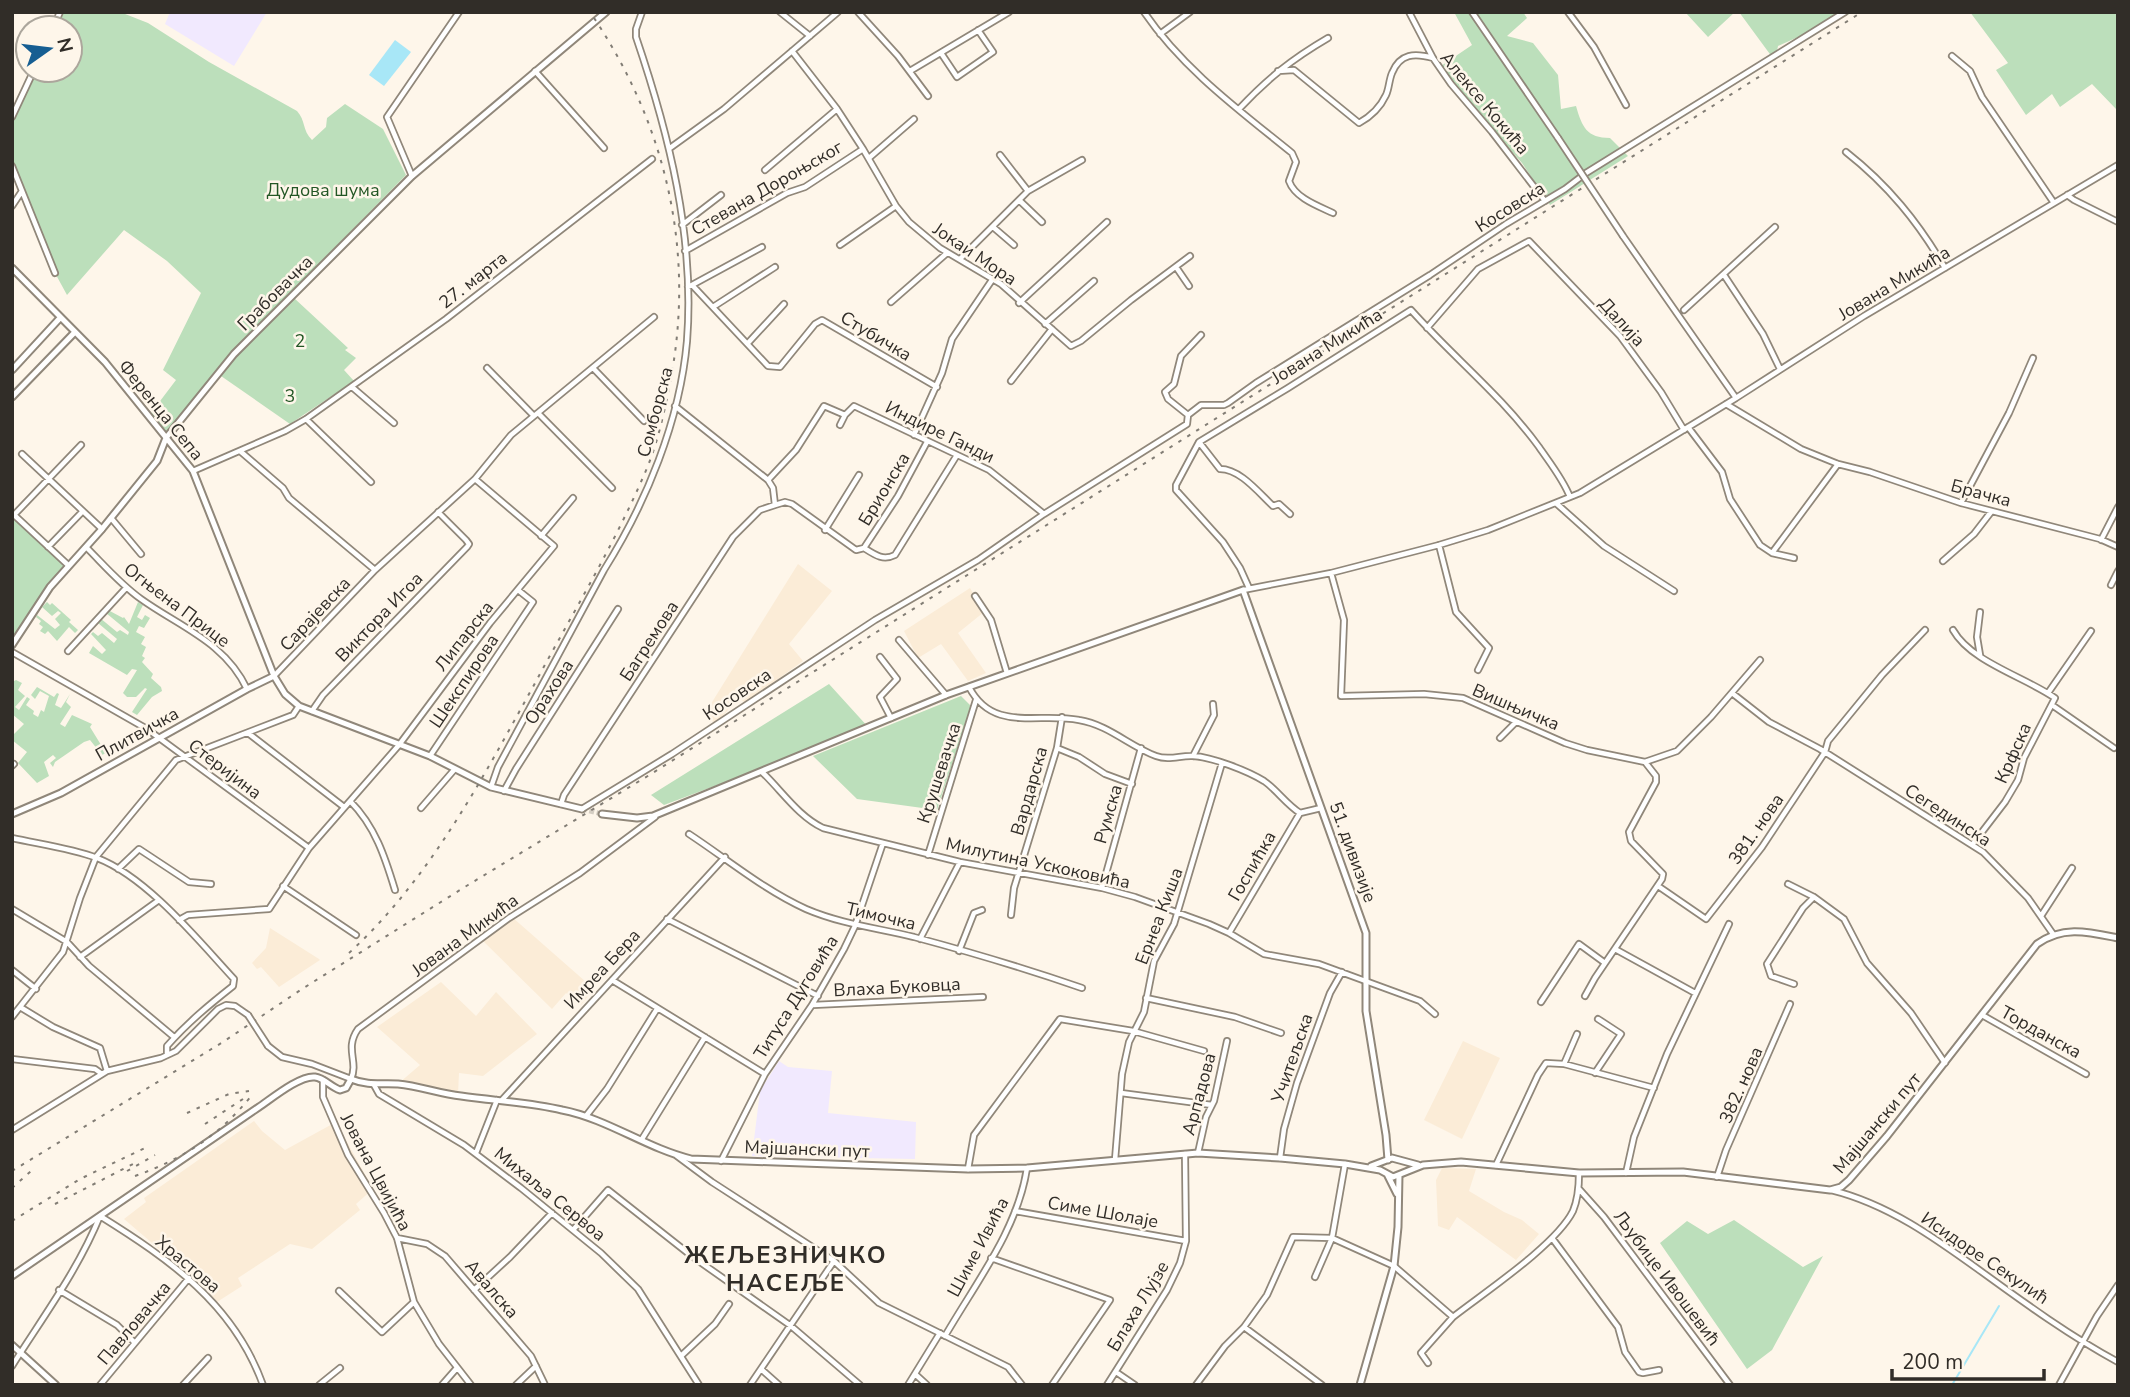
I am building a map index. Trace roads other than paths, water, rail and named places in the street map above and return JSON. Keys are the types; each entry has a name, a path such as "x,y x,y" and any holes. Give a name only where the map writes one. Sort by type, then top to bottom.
{"street":[{"path":"412,176 387,117 460,12"},
{"name":"Сомборска","path":"491,787 494,775 511,742 623,539 656,466 675,406 687,344 690,286 670,148 636,37 642,12"},
{"path":"780,12 810,36"},
{"path":"670,148 724,109 838,12"},
{"path":"858,12 910,71 928,96"},
{"path":"910,71 1009,12"},
{"path":"1144,12 1198,76 1295,157 1296,162 1289,181 1294,191 1334,213"},
{"path":"1160,34 1190,12"},
{"path":"1409,12 1433,58"},
{"path":"1472,12 1736,398"},
{"path":"1569,12 1594,47 1626,105"},
{"name":"Косовска","path":"274,676 285,694 299,706 430,756 491,787 582,809 672,754 875,620 978,560 1044,514 1188,425 1188,415 1201,405 1228,403 1586,173 1845,12"},
{"name":"Грабовачка","path":"12,645 50,587 103,529 157,461 166,438 234,354 412,176 602,13"},
{"path":"940,53 957,77 993,52 978,30"},
{"path":"1239,110 1291,60 1328,38"},
{"name":"Јокаи Мора","path":"792,51 837,109 896,206 919,233 947,253 1001,284 1019,303 1071,346 1076,345 1131,299 1190,256"},
{"name":"Алексе Кокића","path":"1278,71 1294,70 1359,123 1372,116 1387,95 1392,71 1403,57 1413,53 1433,58 1545,201"},
{"path":"1952,57 1970,71 1982,97 2054,203"},
{"path":"536,71 604,148"},
{"path":"12,117 27,84"},
{"path":"765,170 837,109"},
{"name":"Стевана Дороњског","path":"869,158 915,119"},
{"name":"Стевана Дороњског","path":"684,251 787,192 805,187 863,149"},
{"path":"1846,152 1875,176 1905,208 1945,268"},
{"path":"1000,155 1028,191"},
{"name":"27. марта","path":"194,471 306,419 446,319 652,159"},
{"path":"960,259 1028,191 1082,160"},
{"name":"Јована Микића","path":"351,1079 354,1074 350,1044 358,1029 509,918 580,873 659,813 946,695 1246,589 1331,573 1439,545 1488,530 1570,497 2118,164"},
{"path":"12,166 55,273"},
{"path":"12,206 23,191"},
{"path":"682,225 721,195"},
{"path":"2067,195 2118,222"},
{"path":"1019,200 1042,222"},
{"path":"840,245 896,206"},
{"path":"1019,303 1107,222"},
{"path":"993,227 1014,245"},
{"path":"1684,310 1775,227"},
{"name":"Далија","path":"1427,328 1478,270 1530,241 1619,336 1686,428 1722,472 1730,499 1760,545 1773,553"},
{"path":"690,286 762,247"},
{"path":"891,302 947,253"},
{"path":"713,307 775,267"},
{"path":"1176,267 1189,286"},
{"name":"Ференца Сепа","path":"12,268 105,362 194,471 274,676"},
{"path":"1724,275 1763,334 1780,369"},
{"name":"Брионска","path":"914,435 937,387 952,340 992,280"},
{"path":"1045,324 1094,281"},
{"name":"Стубичка","path":"690,286 768,366 780,367 815,324 822,320 937,387"},
{"path":"748,343 785,304"},
{"name":"Јована Микића","path":"1246,589 1240,568 1223,542 1176,490 1176,485 1199,442 1411,310 1524,426 1549,460 1570,497"},
{"name":"Сарајевска","path":"274,676 375,570 475,479 511,435 654,317"},
{"path":"12,370 60,318"},
{"path":"1011,381 1052,329"},
{"path":"12,397 75,332"},
{"path":"1188,415 1168,399 1165,392 1174,384 1181,356 1201,335"},
{"path":"1961,503 2009,413 2033,358"},
{"path":"487,368 612,488"},
{"path":"593,368 644,421"},
{"path":"352,386 394,422"},
{"name":"Брачка","path":"1726,404 1801,449 1838,464 1961,503 2101,540 2118,547"},
{"path":"675,406 768,480 773,488 775,505 785,502 792,504 856,550 864,548 880,557 889,558 895,555 957,456"},
{"path":"768,480 796,450 824,406 845,415 840,425"},
{"name":"Индире Ганди","path":"845,415 854,406 989,470 1044,514"},
{"path":"306,419 371,482"},
{"name":"Брионска","path":"864,548 898,496 927,442"},
{"path":"1199,442 1220,469 1229,469 1236,473 1273,506 1279,504 1290,514"},
{"path":"68,565 13,514 81,445"},
{"name":"Сарајевска","path":"240,451 283,488 289,498 375,570"},
{"path":"22,454 103,529"},
{"path":"1794,558 1773,553 1838,464"},
{"path":"825,530 859,475"},
{"path":"475,479 541,536 573,498"},
{"path":"1556,503 1604,546 1674,590"},
{"name":"Багремова","path":"561,805 564,795 733,537 760,510 775,505"},
{"path":"2101,540 2118,507"},
{"path":"48,547 83,511"},
{"path":"1943,561 1975,534 1991,511"},
{"name":"Виктора Игоа","path":"312,711 330,687 468,544 438,512"},
{"path":"111,519 141,554"},
{"name":"Липарска","path":"180,920 188,915 269,909 309,848 399,745 555,546 541,536"},
{"path":"1439,545 1456,612 1489,648 1478,670"},
{"name":"Огњена Прице","path":"86,547 126,588 207,639 222,653 247,689"},
{"path":"2111,585 2118,570"},
{"name":"Вишњичка","path":"1331,573 1344,620 1341,696 1443,695 1463,698 1587,750 1645,762"},
{"path":"68,651 126,588"},
{"name":"51. дивизије","path":"1246,589 1366,933 1365,981 1370,1041 1387,1135 1388,1161"},
{"name":"Шекспирова","path":"430,756 533,602 518,590"},
{"path":"975,596 990,620 1007,673"},
{"name":"Орахова","path":"504,791 618,609"},
{"path":"1980,612 1977,637 1980,655"},
{"path":"1825,752 1828,741 1882,675 1925,630"},
{"path":"1953,630 1960,641 1980,655 2048,693 2054,698 2051,705 2114,748"},
{"path":"2048,693 2091,631"},
{"path":"898,640 946,695"},
{"name":"Стеријина","path":"12,652 184,755 309,848"},
{"path":"880,657 897,679 880,697 891,718"},
{"path":"1586,996 1605,963 1658,886 1663,874 1631,841 1629,832 1656,782 1656,776 1645,762 1677,751 1760,660"},
{"name":"Плитвичка","path":"12,814 61,793 274,676"},
{"path":"969,687 976,700 1010,718 1062,717 1104,727 1163,758 1193,756 1222,763 1265,782 1300,813 1321,808"},
{"name":"Сегединска","path":"1732,693 1769,722 1825,752 1972,845 2003,871 2053,934"},
{"name":"Крушевачка","path":"928,855 976,700"},
{"path":"1193,756 1214,715 1213,704"},
{"name":"Крфска","path":"1972,845 2018,780 2024,758 2051,705"},
{"path":"12,1017 56,963 67,942 96,858 176,760 293,715 299,706"},
{"name":"Вардарска","path":"1011,915 1014,888 1057,748 1062,717"},
{"path":"1500,738 1516,722"},
{"path":"248,733 344,808"},
{"path":"1057,748 1079,757 1105,774 1132,784"},
{"name":"Румска","path":"1102,888 1140,748"},
{"name":"381. нова","path":"1658,886 1706,919 1762,847 1825,752"},
{"name":"Ернеа Киша","path":"1115,1161 1125,1057 1133,1031 1141,1020 1154,961 1174,924 1222,763"},
{"path":"421,808 454,770"},
{"name":"Милутина Ускоковића","path":"762,772 811,822 823,828 960,862 1102,888 1177,911 1229,933 1264,954 1319,964 1420,1001 1435,1014"},
{"path":"350,801 375,835 384,853 395,890"},
{"path":"602,814 637,818 659,813"},
{"name":"Госпићка","path":"1229,933 1300,813"},
{"path":"637,818 642,828"},
{"name":"Тимочка","path":"689,834 803,908 855,926 920,939 1015,965 1082,988"},
{"path":"12,838 96,858 118,869 159,900 180,920 234,979 235,984 202,1009 174,1037 167,1046 167,1055 104,1072 12,1130"},
{"name":"Титуса Дуговића","path":"721,1160 765,1074 818,996 855,926 883,843"},
{"path":"118,869 139,849 189,882 211,884"},
{"name":"Имреа Бера","path":"499,1101 725,857"},
{"path":"920,939 960,862"},
{"path":"2041,916 2072,869"},
{"path":"1788,884 1814,897 1844,919 1870,967 1911,1013 1945,1063"},
{"path":"284,886 356,934"},
{"path":"1794,984 1771,975 1767,964 1803,908 1814,897"},
{"path":"79,957 159,900"},
{"path":"12,909 67,942 79,957 174,1037"},
{"path":"959,951 974,913 982,910"},
{"name":"Влаха Буковца","path":"667,919 818,996"},
{"path":"1626,1173 1634,1137 1654,1088 1728,924"},
{"path":"2053,934 2069,930 2118,938"},
{"name":"Мајшански пут","path":"1399,1174 1423,1166 1461,1162 1579,1173 1684,1172 1830,1190 1841,1187 1945,1063 2031,950 2053,934"},
{"path":"1541,1002 1579,944 1605,963"},
{"path":"1615,949 1695,993"},
{"path":"12,970 36,989"},
{"name":"Учитељска","path":"1280,1157 1284,1129 1297,1083 1329,993 1342,972"},
{"path":"612,980 765,1074"},
{"name":"Влаха Буковца","path":"812,1005 983,997"},
{"path":"1146,998 1235,1017 1281,1033"},
{"name":"382. нова","path":"1717,1177 1726,1150 1790,1004"},
{"name":"Мајшански пут","path":"167,1055 184,1044 222,1007 235,1006 248,1015 268,1046 282,1057 374,1085 397,1084 458,1096 544,1106 586,1116 676,1155 721,1160 968,1169 1027,1168 1198,1153 1280,1157 1345,1164 1387,1173"},
{"path":"20,1007 53,1027 100,1048 104,1072"},
{"path":"586,1116 607,1089 657,1009"},
{"name":"Торданска","path":"1982,1015 2086,1074"},
{"path":"968,1169 974,1135 1060,1019 1133,1031 1205,1051"},
{"path":"1595,1073 1621,1034 1598,1019"},
{"path":"1564,1064 1577,1034"},
{"path":"642,1139 705,1037"},
{"name":"Арпадова","path":"1198,1153 1227,1041"},
{"path":"12,1059 104,1072"},
{"path":"1496,1165 1546,1063 1564,1064 1654,1088"},
{"path":"12,1276 297,1082 311,1077 323,1080 340,1090 346,1088 351,1079"},
{"name":"Јована Цвијића","path":"323,1080 323,1097 348,1155 397,1238 414,1303 456,1368 471,1385"},
{"name":"Михаља Сервоа","path":"374,1085 379,1094 476,1153 623,1273 638,1289 699,1385"},
{"path":"1121,1093 1212,1105"},
{"path":"476,1153 499,1101"},
{"name":"51. дивизије","path":"1387,1135 1399,1161"},
{"name":"Блаха Лујзе","path":"1107,1385 1174,1277 1186,1241 1185,1154"},
{"path":"676,1155 712,1182 834,1261 879,1303 1008,1367 1022,1385"},
{"path":"1360,1385 1394,1266 1397,1243 1399,1174 1402,1167 1399,1161 1388,1161 1384,1166 1398,1198"},
{"name":"Мајшански пут","path":"1364,1167 1388,1161"},
{"name":"Мајшански пут","path":"1399,1161 1423,1166"},
{"path":"1315,1277 1332,1238 1345,1164"},
{"name":"Шиме Ивића","path":"908,1385 991,1258 1015,1211 1027,1168"},
{"path":"1387,1173 1393,1177 1399,1174"},
{"path":"1428,1363 1421,1353 1453,1317 1552,1238 1573,1211 1579,1189 1579,1173"},
{"name":"Љубице Ивошевић","path":"1579,1189 1612,1228 1730,1385"},
{"path":"573,1230 608,1190 686,1251 791,1326 860,1385"},
{"name":"Исидоре Секулић","path":"1830,1190 1860,1197 1896,1215 1960,1255 2083,1343 2118,1362"},
{"name":"Симе Шолаје","path":"1015,1211 1186,1241"},
{"path":"474,1290 552,1213"},
{"path":"12,1366 61,1290 100,1216"},
{"name":"Храстова","path":"100,1216 150,1248 213,1302 250,1354 263,1385"},
{"path":"1196,1385 1244,1327 1275,1281 1293,1237 1332,1238 1394,1266 1453,1317"},
{"name":"Авалска","path":"397,1238 436,1248 520,1343 545,1385"},
{"path":"1552,1238 1613,1319 1625,1352 1639,1372 1659,1370"},
{"path":"991,1258 1110,1300 1052,1385"},
{"path":"750,1385 834,1261"},
{"name":"Павловачка","path":"100,1385 189,1279"},
{"path":"2059,1385 2097,1316 2118,1285"},
{"path":"61,1290 117,1325 135,1343"},
{"path":"339,1291 382,1332 414,1303"},
{"path":"681,1356 715,1324 729,1304"},
{"path":"1244,1327 1322,1385"},
{"path":"12,1345 56,1385"},
{"path":"186,1384 208,1358"},
{"path":"516,1385 536,1366"},
{"path":"319,1385 340,1368"},
{"path":"442,1385 456,1368"},
{"path":"761,1369 779,1385"},
{"path":"1116,1372 1135,1385"},
{"path":"915,1374 927,1385"}],"water":[{"path":"395,40 411,52 384,86 369,75"}],"waterway":[{"path":"1952,1385 1999,1306"}],"tunnel":[{"path":"582,809 602,814"}],"railway":[{"path":"349,953 405,893 474,792 619,528 649,464 660,430 677,334 679,285 676,237 656,143 616,54 590,12"},
{"path":"12,1171 223,1042 468,885 651,774 1862,12"},
{"path":"187,1113 229,1094 249,1091"},
{"path":"135,1176 169,1162 200,1144 227,1122 252,1095"},
{"path":"205,1124 243,1099"},
{"path":"12,1221 80,1179 149,1146"},
{"path":"127,1171 155,1155"},
{"path":"55,1204 133,1164"},
{"path":"12,1188 31,1171"}],"district":[{"name":"ЖЕЉЕЗНИЧКО НАСЕЉЕ","path":"786,1269"}],"park label":[{"name":"Дудова шума","path":"323,190"},
{"name":"2","path":"300,341"},
{"name":"3","path":"290,396"}]}
